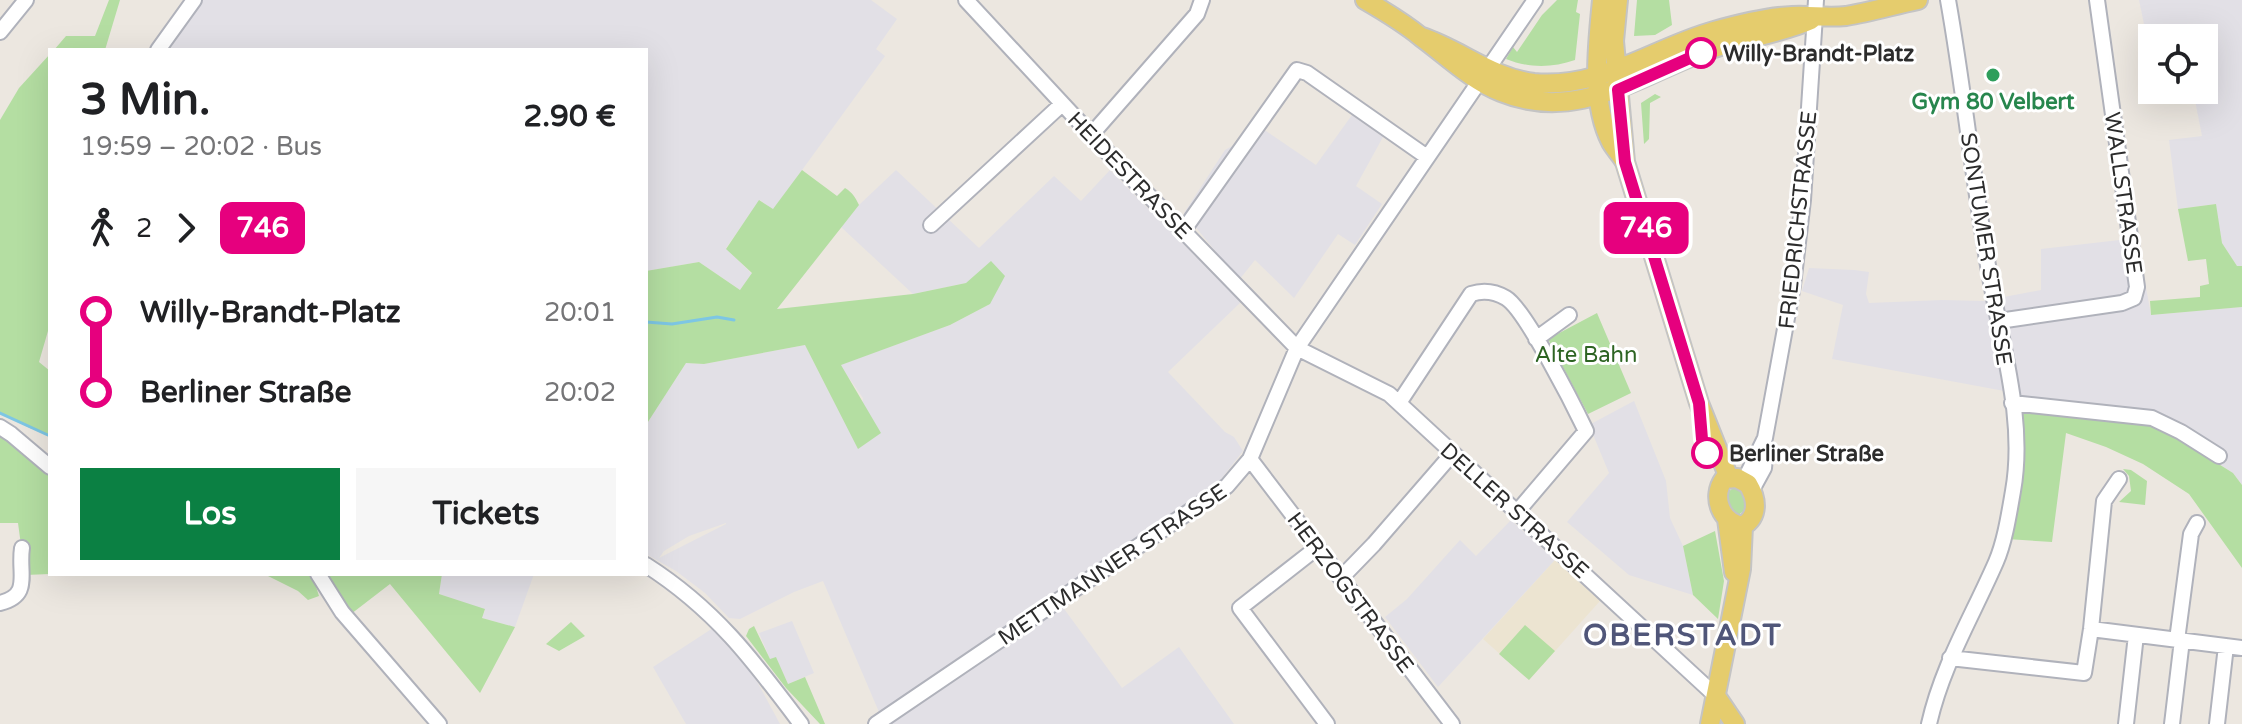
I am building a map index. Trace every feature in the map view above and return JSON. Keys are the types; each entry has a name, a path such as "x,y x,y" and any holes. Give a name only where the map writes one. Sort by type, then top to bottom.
{"main road":[{"path":"1365,0 1422,37 1449,47 1503,93 1539,102 1563,102 1618,90 1706,51 1793,28 1809,12"},
{"path":"1602,0 1607,74 1618,90 1625,162 1699,403 1736,485 1756,509 1749,522 1735,523"},
{"path":"1618,0 1614,41 1599,96 1610,141 1625,162"},
{"path":"1484,76 1504,76 1537,83 1566,82 1607,74 1711,32 1809,12 1847,16 1918,0"},
{"path":"1710,724 1743,555 1735,523 1720,507 1736,485"},
{"path":"1716,696 1735,724"}],"street":[{"path":"0,30 26,0"},
{"path":"159,48 194,0"},
{"name":"HEIDESTRASSE","path":"966,0 1091,135 1297,348"},
{"path":"1091,135 1197,14 1202,0"},
{"name":"METTMANNER STRASSE","path":"876,724 1227,486 1250,459 1297,348 1535,0"},
{"name":"SONTUMER STRASSE","path":"1929,724 1937,688 1997,560 2013,488 2017,447 1948,0"},
{"name":"WALLSTRASSE","path":"1999,321 2122,303 2134,298 2137,287 2097,0"},
{"name":"FRIEDRICHSTRASSE","path":"1736,485 1764,468 1765,438 1793,285 1803,200 1809,12"},
{"path":"1183,231 1297,70 1307,73 1427,157"},
{"path":"931,225 1062,104"},
{"path":"1399,403 1471,294 1482,290 1508,299 1536,339 1586,431 1517,512"},
{"path":"1536,339 1569,315"},
{"name":"DELLER STRASSE","path":"1297,348 1377,387 1399,403 1716,696"},
{"path":"2012,403 2152,418 2219,456"},
{"path":"0,427 48,465"},
{"path":"1341,578 1453,453"},
{"name":"HERZOGSTRASSE","path":"1250,459 1452,724"},
{"path":"1950,658 2084,673 2104,501 2119,479"},
{"path":"2172,724 2191,534 2197,523"},
{"path":"1318,547 1240,608 1327,724"},
{"path":"0,603 17,597 21,590 19,565 22,548"},
{"path":"648,566 700,605 742,646 801,724"},
{"path":"319,576 342,612 439,724"},
{"path":"2091,629 2242,648"},
{"path":"2126,724 2136,635"},
{"path":"2217,724 2226,646"}],"shaded area":[{"path":"203,0 871,0 897,19 876,49 885,56 773,210 760,200 726,248 752,274 740,290 699,262 648,271 648,48 170,48"},
{"path":"2139,0 2242,0 2242,266 2237,266 2222,243 2215,204 2178,209 2169,140 2202,136 2196,104 2218,104 2218,24 2144,24"},
{"path":"1352,115 1383,137 1356,186 1382,204 1355,245 1338,234 1294,298 1255,260 1239,280 1184,213 1225,150 1263,129 1316,165"},
{"path":"896,170 979,248 1054,176 1081,201 1110,170 1241,302 1168,372 1225,432 1234,437 1243,451 1218,483 879,712 823,581 740,619 729,618 705,593 648,555 648,422 686,363 704,364 805,345 858,448 863,398 840,365 950,325 990,304 966,283 913,294 841,227","holes":["726,523 659,558 664,551 689,536"]},
{"path":"2137,238 2151,315 2242,307 2242,485 2233,473 2190,445 2017,407 2015,393 1832,359 1843,305 1802,291 1809,268 1854,270 1869,272 1866,294 1869,303 1983,301 2041,290 2041,249"},
{"path":"1634,401 1666,481 1670,518 1683,546 1693,595 1629,575 1567,522 1609,473 1589,425"},
{"path":"1511,520 1555,560 1438,687 1385,617 1407,599 1460,540 1476,556"},
{"path":"1555,560 1600,601 1529,680 1483,639"},
{"path":"442,576 533,576 515,627 482,618 485,610 439,594"},
{"path":"1062,606 1122,688 1179,647 1234,724 886,724"},
{"path":"792,621 814,673 788,684 776,658 770,659 759,633"},
{"path":"713,628 748,665 780,724 686,724 653,667"}],"green space":[{"path":"109,0 120,0 106,48 56,48 66,36 95,36"},
{"path":"1557,0 1578,0 1576,12 1580,14 1575,60 1540,66 1506,59 1513,47 1517,52 1542,15"},
{"path":"1637,0 1669,0 1672,25 1655,35 1634,36"},
{"path":"48,56 48,331 39,362 48,369 48,434 0,412 0,120 19,88"},
{"path":"1655,94 1661,97 1650,103 1649,139 1644,144 1641,103"},
{"path":"802,170 837,196 845,188 854,195 859,205 777,309 913,294 966,283 991,261 1005,276 990,304 950,325 841,365 881,433 858,449 805,345 704,364 686,363 648,422 648,271 699,262 740,290 752,273 726,249 759,200 773,209"},
{"path":"2216,204 2222,243 2237,266 2242,266 2242,307 2151,315 2150,301 2200,297 2200,286 2209,284 2206,259 2188,261 2178,209"},
{"name":"Alte Bahn","path":"1597,313 1631,393 1588,414 1548,339"},
{"path":"2017,407 2153,423 2233,473 2242,485 2242,568 2189,494 2143,464 2066,433 2052,542 2007,539"},
{"path":"0,431 48,470 48,574 25,575 18,523 0,523"},
{"path":"2123,469 2131,470 2147,481 2145,505 2119,502 2131,491 2129,476"},
{"path":"1733,488 1742,491 1745,500 1745,510 1737,516 1729,511 1727,493"},
{"path":"1715,531 1724,581 1718,619 1693,595 1683,546"},
{"path":"268,576 313,576 319,596 308,600 298,591"},
{"path":"322,576 442,576 439,594 485,609 482,618 515,627 480,693 390,584 351,614"},
{"path":"571,622 585,636 559,651 546,644"},
{"path":"1525,625 1555,651 1529,680 1499,654"},
{"path":"754,626 770,659 776,657 788,684 805,677 825,724 820,724 786,688 746,636"}],"waterway":[{"path":"648,322 672,324 717,317 734,320"},
{"path":"0,413 48,435"}],"bus line":[{"name":"746","path":"1701,53 1618,90 1625,162 1699,403 1702,439 1707,453"}],"place":[{"name":"Willy-Brandt-Platz","path":"1701,53"},
{"name":"Gym 80 Velbert","path":"1993,75"},
{"name":"Berliner Straße","path":"1707,453"}],"district":[{"name":"OBERSTADT","path":"1683,635"}]}
